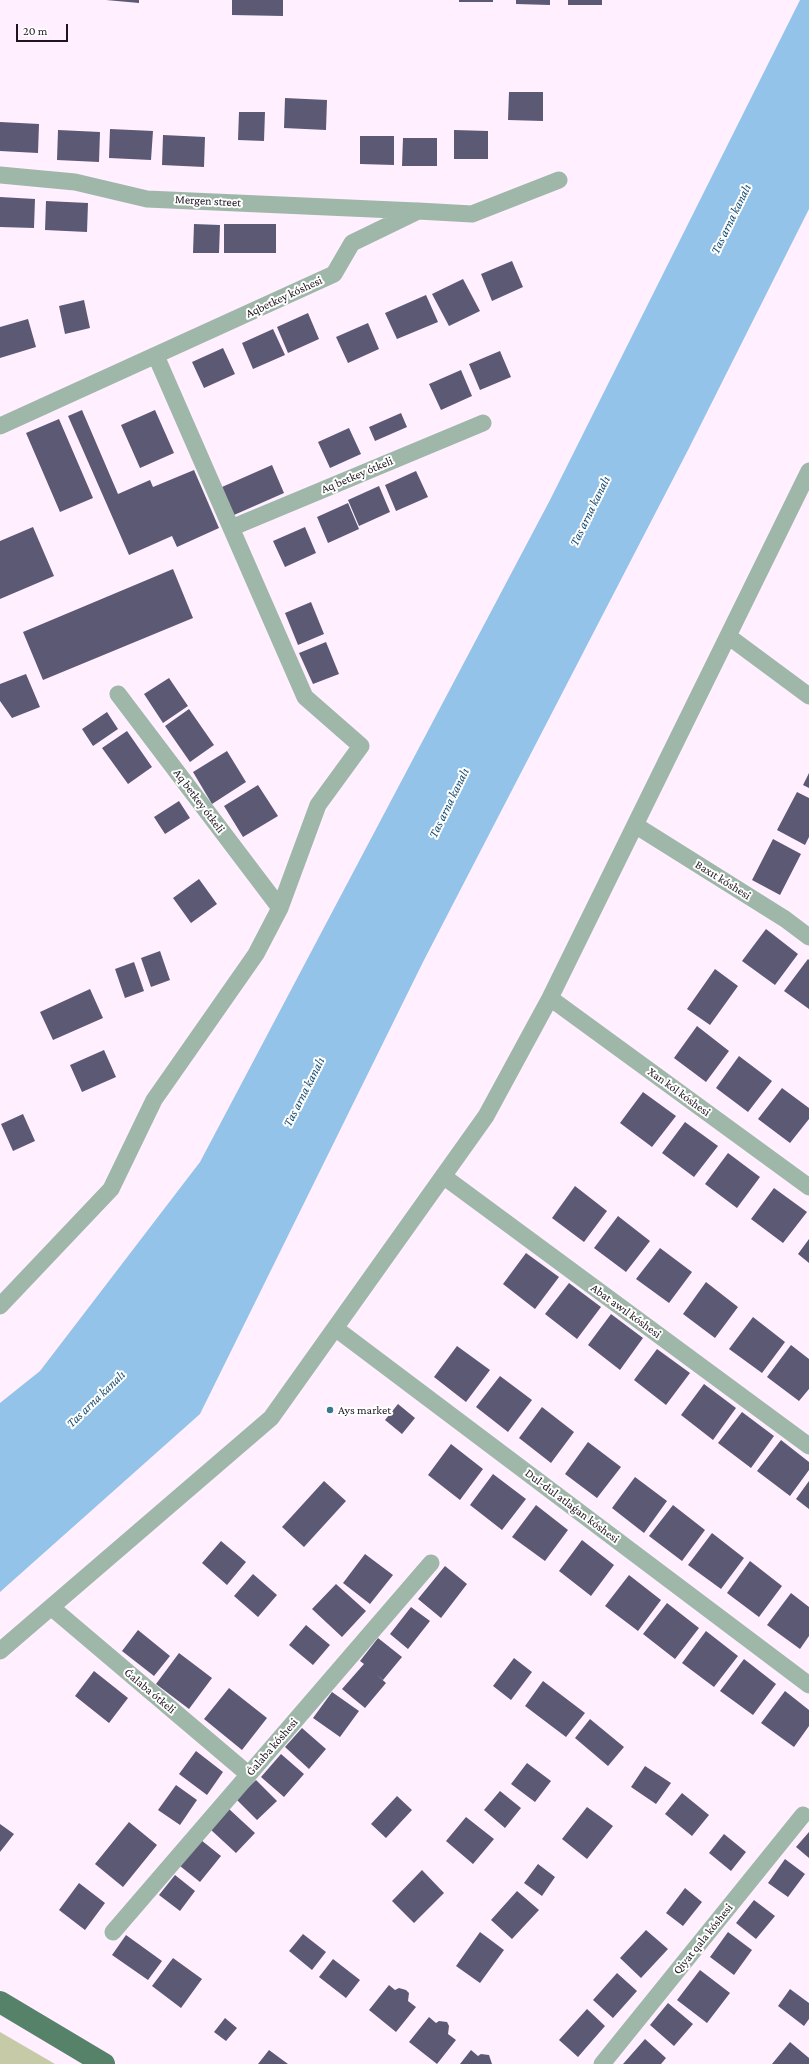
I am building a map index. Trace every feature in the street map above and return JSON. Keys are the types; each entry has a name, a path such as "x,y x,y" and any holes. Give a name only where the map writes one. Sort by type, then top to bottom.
{"main road":[{"path":"0,2002 104,2064"}],"street":[{"name":"Mergen street","path":"0,175 75,182 148,199 418,211"},
{"name":"Aqbetkey kóshesi","path":"0,426 334,274 352,243 418,211 472,214 559,180"},
{"path":"0,1306 111,1189 154,1100 256,954 280,908 318,805 361,746 305,697 156,356"},
{"name":"Aq betkey ótkeli","path":"230,528 483,423"},
{"path":"0,1651 271,1418 486,1116 550,998 809,471"},
{"path":"728,636 809,696"},
{"name":"Aq betkey ótkeli","path":"118,694 280,908"},
{"name":"Baxıt kóshesi","path":"634,825 785,920 809,937"},
{"name":"Xan kól kóshesi","path":"550,998 809,1188"},
{"name":"Abat awıl kóshesi","path":"443,1176 809,1446"},
{"name":"Dul-dul atlaǵan kóshesi","path":"335,1328 809,1685"},
{"name":"Ǵalaba kóshesi","path":"113,1932 431,1563"},
{"name":"Ǵalaba ótkeli","path":"51,1607 248,1774"},
{"name":"Qiyat qala kóshesi","path":"602,2064 803,1815"}],"green space":[{"path":"0,2032 55,2064 0,2064"}],"water":[{"name":"Tas arna kanalı","path":"800,0 809,0 809,209 687,452 423,962 200,1414 0,1592 0,1403 40,1371 200,1162 550,500"}],"building":[{"path":"106,0 139,0 139,3"},
{"path":"232,0 283,0 283,16 232,15"},
{"path":"459,0 493,0 493,2 459,2"},
{"path":"516,0 550,0 550,5 516,4"},
{"path":"568,0 602,0 602,5 568,5"},
{"path":"509,92 543,92 543,121 508,120"},
{"path":"285,98 327,100 326,130 284,128"},
{"path":"239,112 265,112 264,141 238,140"},
{"path":"0,122 39,124 38,153 0,151"},
{"path":"110,129 153,131 151,160 109,158"},
{"path":"58,130 100,132 99,162 57,160"},
{"path":"454,130 488,131 488,159 454,159"},
{"path":"163,135 205,137 204,167 162,165"},
{"path":"360,136 394,136 394,165 360,164"},
{"path":"403,138 437,138 437,166 402,166"},
{"path":"0,197 35,199 34,228 0,227"},
{"path":"46,201 88,203 87,232 45,230"},
{"path":"194,224 220,225 219,253 193,253"},
{"path":"224,224 276,224 276,253 224,253"},
{"path":"512,261 523,287 492,301 481,274"},
{"path":"463,279 480,311 449,326 432,294"},
{"path":"426,295 438,322 397,339 385,313"},
{"path":"84,300 90,328 65,334 59,306"},
{"path":"308,313 319,339 288,353 277,327"},
{"path":"28,319 36,347 0,358 0,327"},
{"path":"368,323 379,349 348,363 336,337"},
{"path":"273,329 285,355 253,369 242,343"},
{"path":"223,348 235,374 204,388 192,362"},
{"path":"500,351 511,377 480,390 469,364"},
{"path":"461,370 472,396 441,410 429,384"},
{"path":"82,410 118,494 150,480 153,487 194,470 219,528 177,547 172,536 129,555 68,416"},
{"path":"155,410 174,453 140,468 121,425"},
{"path":"401,413 407,427 375,441 369,427"},
{"path":"59,419 93,498 60,512 26,433"},
{"path":"349,428 361,454 330,468 318,442"},
{"path":"272,465 284,493 234,515 222,487"},
{"path":"416,471 428,497 396,511 385,485"},
{"path":"379,486 390,512 359,526 348,500"},
{"path":"348,503 359,529 328,543 317,517"},
{"path":"33,527 54,576 0,599 0,541"},
{"path":"305,527 316,553 285,567 273,541"},
{"path":"173,569 193,618 43,680 23,632"},
{"path":"311,602 324,634 298,645 285,613"},
{"path":"326,642 339,674 313,684 299,653"},
{"path":"26,674 40,707 12,718 0,701 0,684"},
{"path":"169,678 188,706 163,723 144,694"},
{"path":"189,709 214,745 190,762 165,726"},
{"path":"107,712 118,729 93,746 82,729"},
{"path":"127,731 152,767 128,784 102,748"},
{"path":"227,751 246,782 212,804 193,772"},
{"path":"809,773 809,788 803,785"},
{"path":"258,785 278,816 243,837 224,806"},
{"path":"797,792 809,798 809,837 805,845 777,830"},
{"path":"179,801 190,818 165,834 154,817"},
{"path":"773,839 801,854 780,895 752,880"},
{"path":"199,879 217,904 191,923 173,898"},
{"path":"766,929 798,954 775,985 742,961"},
{"path":"160,951 170,980 151,987 141,958"},
{"path":"808,959 809,960 809,1009 784,991"},
{"path":"134,962 144,991 125,998 115,969"},
{"path":"715,969 738,986 710,1025 687,1009"},
{"path":"90,989 103,1018 53,1040 40,1012"},
{"path":"697,1026 729,1051 706,1082 674,1058"},
{"path":"104,1050 116,1077 82,1092 70,1065"},
{"path":"739,1056 772,1081 748,1112 716,1088"},
{"path":"782,1088 809,1108 809,1119 790,1143 758,1119"},
{"path":"643,1092 676,1116 652,1147 620,1123"},
{"path":"23,1114 35,1141 13,1151 1,1124"},
{"path":"685,1122 718,1146 694,1177 662,1153"},
{"path":"728,1153 760,1177 737,1208 705,1184"},
{"path":"575,1186 607,1211 584,1242 552,1218"},
{"path":"774,1188 807,1212 783,1243 751,1219"},
{"path":"618,1216 650,1241 626,1272 594,1248"},
{"path":"809,1239 809,1263 798,1254"},
{"path":"660,1248 692,1272 669,1303 636,1279"},
{"path":"526,1253 559,1277 535,1309 503,1284"},
{"path":"706,1282 738,1307 715,1338 683,1314"},
{"path":"569,1283 601,1307 577,1339 545,1314"},
{"path":"611,1314 643,1338 620,1370 588,1345"},
{"path":"753,1317 785,1342 762,1373 729,1349"},
{"path":"791,1345 809,1359 809,1389 799,1401 767,1377"},
{"path":"457,1346 490,1370 466,1402 434,1377"},
{"path":"657,1349 690,1373 666,1405 634,1380"},
{"path":"500,1376 532,1400 508,1432 476,1407"},
{"path":"704,1384 736,1408 713,1440 681,1415"},
{"path":"398,1404 415,1418 402,1434 385,1420"},
{"path":"542,1407 574,1432 551,1463 519,1438"},
{"path":"742,1412 774,1436 751,1468 718,1443"},
{"path":"781,1440 809,1462 809,1470 790,1496 757,1471"},
{"path":"588,1442 621,1467 597,1498 565,1474"},
{"path":"451,1444 483,1469 460,1500 428,1475"},
{"path":"493,1474 526,1499 502,1530 470,1505"},
{"path":"635,1477 667,1501 644,1533 612,1508"},
{"path":"324,1481 346,1501 304,1547 282,1527"},
{"path":"809,1481 809,1509 796,1499"},
{"path":"536,1505 568,1530 545,1561 512,1537"},
{"path":"673,1505 705,1530 682,1561 649,1536"},
{"path":"712,1533 744,1558 721,1589 688,1565"},
{"path":"582,1540 614,1565 591,1596 559,1571"},
{"path":"221,1541 246,1562 227,1585 202,1563"},
{"path":"365,1554 393,1575 370,1604 343,1583"},
{"path":"750,1561 782,1586 759,1617 727,1593"},
{"path":"445,1566 467,1584 441,1618 418,1599"},
{"path":"253,1574 277,1595 258,1617 234,1596"},
{"path":"629,1575 661,1600 638,1631 605,1606"},
{"path":"336,1584 366,1611 342,1637 312,1609"},
{"path":"791,1593 809,1607 809,1636 800,1649 767,1625"},
{"path":"667,1603 699,1628 675,1659 643,1634"},
{"path":"411,1607 430,1621 408,1649 390,1634"},
{"path":"306,1625 330,1645 313,1665 289,1645"},
{"path":"138,1630 170,1656 154,1676 122,1651"},
{"path":"706,1631 738,1656 714,1687 682,1663"},
{"path":"378,1638 402,1657 383,1680 376,1674 386,1683 365,1708 342,1689 364,1664 360,1661"},
{"path":"179,1653 212,1678 189,1709 156,1684"},
{"path":"514,1658 532,1672 511,1700 493,1686"},
{"path":"744,1659 776,1684 753,1715 720,1691"},
{"path":"94,1671 128,1698 109,1723 75,1696"},
{"path":"543,1681 585,1713 566,1737 525,1706"},
{"path":"229,1688 267,1718 242,1750 204,1719"},
{"path":"785,1691 809,1710 809,1726 794,1747 761,1723"},
{"path":"332,1692 359,1711 340,1737 313,1718"},
{"path":"590,1719 624,1747 608,1766 575,1738"},
{"path":"302,1728 326,1749 309,1769 285,1747"},
{"path":"196,1751 223,1772 207,1795 179,1774"},
{"path":"281,1754 304,1774 284,1797 261,1777"},
{"path":"527,1763 551,1781 535,1802 511,1784"},
{"path":"645,1766 671,1783 656,1804 631,1787"},
{"path":"256,1780 277,1801 257,1820 236,1799"},
{"path":"176,1785 197,1800 180,1825 158,1810"},
{"path":"500,1791 521,1808 505,1828 484,1810"},
{"path":"682,1793 709,1815 692,1836 665,1814"},
{"path":"397,1796 412,1810 386,1838 371,1824"},
{"path":"587,1807 613,1826 587,1859 562,1839"},
{"path":"229,1809 255,1833 236,1853 210,1829"},
{"path":"466,1817 494,1839 473,1864 446,1841"},
{"path":"129,1822 157,1845 123,1887 95,1864"},
{"path":"0,1824 14,1834 0,1852"},
{"path":"809,1832 809,1858 796,1847"},
{"path":"724,1834 746,1852 731,1871 709,1853"},
{"path":"201,1840 221,1856 200,1882 180,1866"},
{"path":"785,1859 805,1874 788,1897 768,1883"},
{"path":"538,1864 555,1877 542,1896 524,1883"},
{"path":"422,1870 444,1893 414,1923 392,1901"},
{"path":"175,1875 195,1891 180,1911 159,1895"},
{"path":"79,1883 105,1903 85,1930 59,1910"},
{"path":"685,1888 702,1902 683,1926 666,1913"},
{"path":"517,1891 539,1910 512,1939 491,1920"},
{"path":"754,1900 775,1916 756,1939 736,1923"},
{"path":"646,1930 668,1949 641,1978 620,1958"},
{"path":"480,1932 504,1950 480,1983 456,1966"},
{"path":"728,1932 752,1950 734,1975 710,1957"},
{"path":"303,1934 326,1952 312,1970 289,1951"},
{"path":"126,1935 162,1961 148,1980 112,1955"},
{"path":"173,1958 202,1979 181,2008 152,1986"},
{"path":"333,1959 360,1980 346,1998 319,1977"},
{"path":"700,1970 730,1993 707,2023 677,2000"},
{"path":"617,1973 637,1991 613,2018 593,2000"},
{"path":"389,1985 395,1990 399,1988 406,1990 409,1993 408,2001 416,2007 396,2032 369,2010"},
{"path":"790,1989 809,2003 809,2019 804,2026 778,2006"},
{"path":"668,2003 693,2024 674,2046 650,2025"},
{"path":"587,2009 605,2026 578,2057 559,2040"},
{"path":"429,2017 436,2023 439,2021 447,2022 449,2026 448,2034 456,2040 437,2064 409,2042"},
{"path":"225,2018 237,2028 226,2041 214,2032"},
{"path":"645,2039 666,2058 661,2064 623,2064"},
{"path":"790,2042 809,2058 809,2064 772,2064"},
{"path":"269,2050 288,2064 258,2064"},
{"path":"471,2050 478,2056 481,2054 489,2055 492,2064 460,2064"}],"place":[{"name":"Ays market","path":"330,1410"}]}
